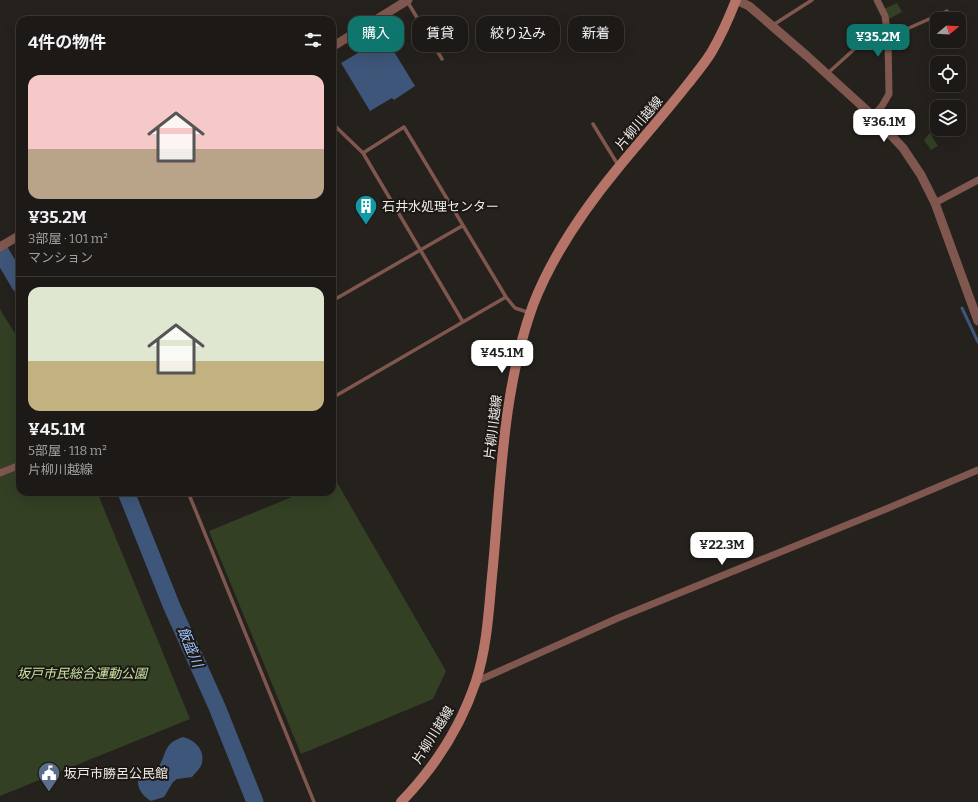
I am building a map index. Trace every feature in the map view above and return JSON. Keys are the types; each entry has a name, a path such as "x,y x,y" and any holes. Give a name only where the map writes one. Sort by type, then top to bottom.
{"main road":[{"name":"片柳川越線","path":"402,802 443,749 463,714 476,682 483,655 488,615 511,384 521,344 539,290 561,249 587,209 712,52 736,0"}],"street":[{"path":"336,44 407,0"},
{"path":"736,0 751,3 772,26 873,116 903,148 921,175 936,203 978,321"},
{"path":"873,116 882,106 888,94 888,38 885,16 877,0"},
{"path":"936,203 978,180"},
{"path":"0,247 16,237"},
{"path":"0,473 16,467"},
{"path":"476,682 618,618 879,512 978,470"}],"lane":[{"path":"407,0 442,59"},
{"path":"772,26 812,0"},
{"path":"888,38 947,11"},
{"path":"827,74 860,44"},
{"path":"593,124 619,167"},
{"path":"336,127 363,152 462,322"},
{"path":"363,152 404,127 462,226 506,297 515,308 531,313"},
{"path":"336,299 462,226"},
{"path":"336,396 506,297"},
{"path":"190,496 314,802"}],"green space":[{"path":"897,3 902,12 889,19 884,9"},
{"path":"930,133 930,136 932,136 938,146 931,150 924,140"},
{"name":"坂戸市民総合運動公園","path":"0,309 16,335 16,496 99,496 190,719 0,796"},
{"path":"336,481 446,671 433,699 301,754 209,531 294,496 336,496"}],"water":[{"path":"360,52 394,52 415,86 394,100 392,98 370,111 341,63"},
{"path":"183,737 195,743 202,754 203,758 199,769 192,777 177,779 173,782 164,797 151,801 141,792 139,788 138,779 140,775 146,770 159,766 169,745"}],"waterway":[{"name":"飯盛川","path":"0,251 16,278"},
{"path":"962,308 978,342"},
{"name":"飯盛川","path":"128,496 172,607 217,707 255,802"}],"place":[{"name":"石井水処理センター","path":"366,226"},
{"name":"坂戸市勝呂公民館","path":"49,792"}]}
